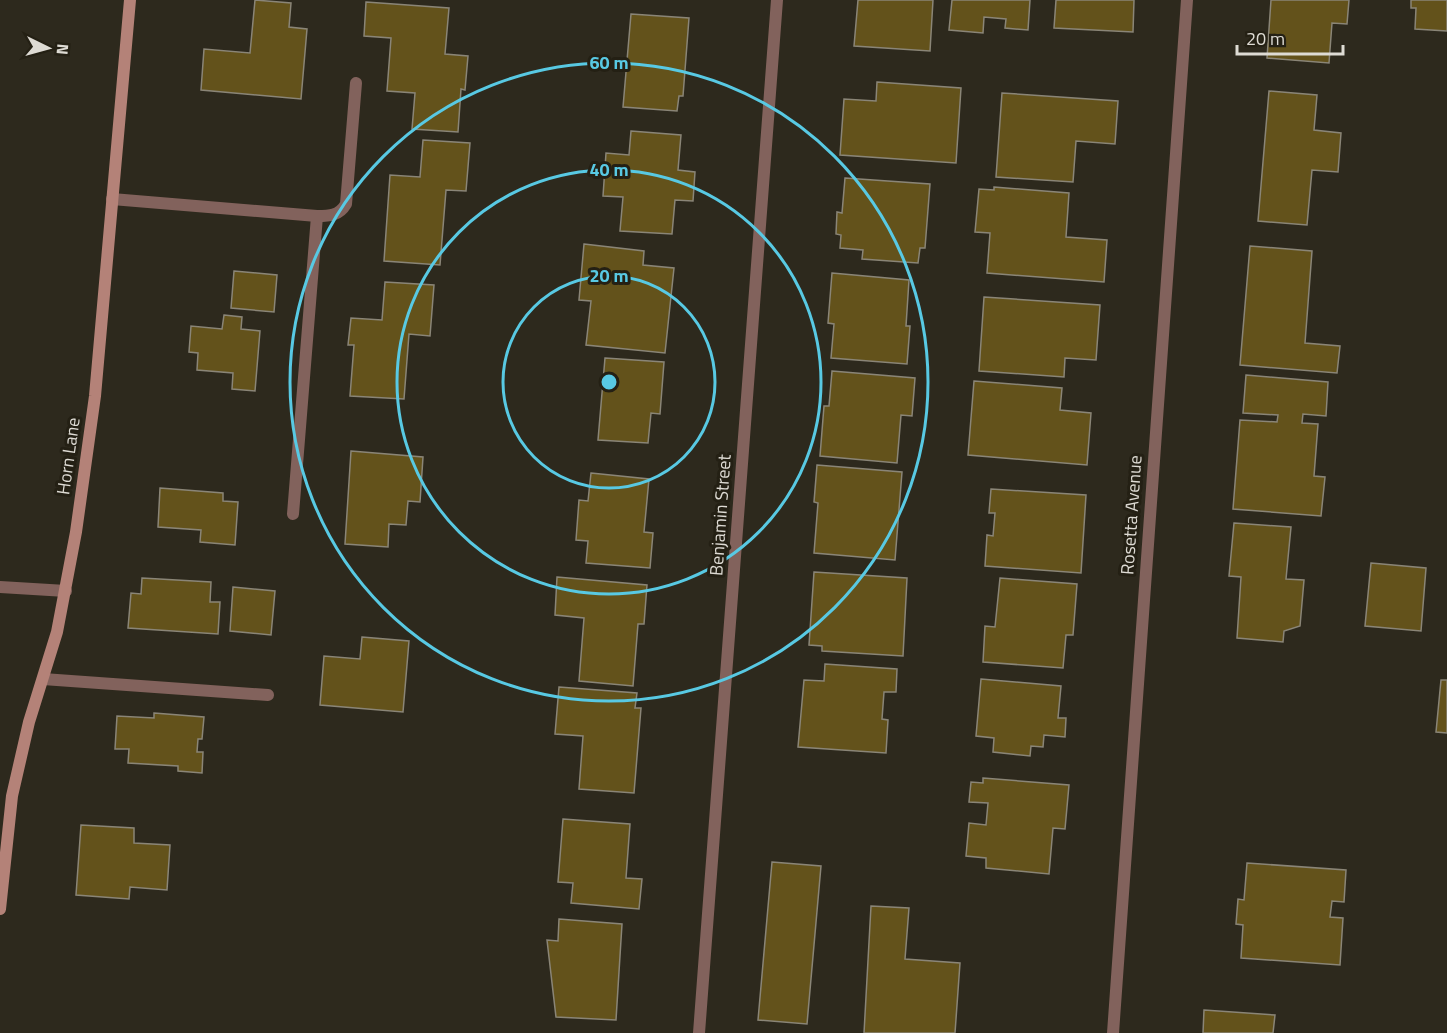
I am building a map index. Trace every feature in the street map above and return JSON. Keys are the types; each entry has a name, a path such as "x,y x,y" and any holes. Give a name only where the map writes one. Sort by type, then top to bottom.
{"street":[{"name":"Horn Lane","path":"0,909 12,796 29,722 57,632 76,532 94,396 130,0"},
{"name":"Benjamin Street","path":"699,1033 777,0"},
{"name":"Rosetta Avenue","path":"1113,1033 1187,0"},
{"path":"112,199 317,216 336,214 346,204 356,83"},
{"path":"293,514 317,216"},
{"path":"0,586 66,591"},
{"path":"42,679 268,695"}],"building":[{"path":"255,0 291,3 289,27 307,29 301,99 201,90 204,49 250,53"},
{"path":"858,0 933,0 930,51 854,46"},
{"path":"952,0 1030,0 1028,30 1005,28 1006,19 984,17 983,33 949,30"},
{"path":"1056,0 1134,0 1133,32 1054,28"},
{"path":"1271,0 1349,0 1347,24 1332,23 1329,63 1267,58"},
{"path":"1411,0 1447,0 1447,31 1415,29 1416,8 1411,8"},
{"path":"366,2 449,8 445,54 468,56 465,90 461,89 458,132 412,129 415,93 387,91 391,38 364,36"},
{"path":"631,14 689,18 683,96 679,96 677,111 623,107"},
{"path":"877,82 961,88 956,163 840,155 844,99 876,101"},
{"path":"1269,91 1317,95 1314,130 1341,133 1338,172 1312,170 1307,225 1258,221"},
{"path":"1002,93 1118,101 1115,144 1076,141 1073,182 996,177"},
{"path":"631,131 681,135 678,170 695,172 693,201 675,200 672,234 620,231 623,197 603,196 606,153 629,155"},
{"path":"423,140 470,143 466,191 446,190 440,265 384,261 390,175 420,177"},
{"path":"845,178 930,184 925,248 920,248 918,263 862,259 863,250 840,248 841,235 836,234 837,212 842,213"},
{"path":"994,187 1069,193 1066,237 1107,240 1104,282 987,273 990,233 975,232 979,189 994,190"},
{"path":"584,244 644,251 643,265 674,268 665,353 586,345 591,301 579,300"},
{"path":"1250,246 1312,251 1305,343 1340,346 1337,373 1240,365"},
{"path":"234,271 277,275 274,312 231,308"},
{"path":"832,273 909,280 906,326 910,326 907,364 831,358 834,324 828,323"},
{"path":"385,282 434,285 430,336 409,334 404,399 350,396 354,345 348,345 351,318 382,320"},
{"path":"984,297 1100,305 1096,360 1065,358 1064,377 979,371"},
{"path":"224,315 242,317 241,329 260,331 255,391 232,389 233,373 197,370 198,353 189,352 191,326 222,329"},
{"path":"605,358 664,362 660,414 651,413 648,443 598,440"},
{"path":"832,371 915,378 912,416 901,415 897,463 820,456 824,406 829,406"},
{"path":"1246,375 1328,382 1326,416 1303,414 1302,423 1318,424 1314,476 1325,477 1321,516 1233,509 1240,420 1277,422 1278,415 1243,413"},
{"path":"974,381 1062,388 1060,410 1091,413 1087,465 968,455"},
{"path":"351,451 423,457 420,502 408,501 406,525 389,524 388,547 345,544"},
{"path":"817,465 902,472 895,560 814,553 818,503 814,502"},
{"path":"591,473 649,479 644,532 653,533 650,568 586,563 588,541 576,540 579,500 588,501"},
{"path":"160,488 223,493 223,501 238,502 235,545 200,542 201,530 158,527"},
{"path":"991,489 1086,495 1081,573 985,566 987,535 993,536 995,513 989,513"},
{"path":"1234,523 1291,527 1286,579 1304,580 1300,626 1284,631 1283,642 1237,638 1241,577 1229,576"},
{"path":"1371,563 1426,568 1421,631 1365,626"},
{"path":"814,572 907,578 903,656 822,651 822,646 809,645"},
{"path":"557,577 647,585 644,624 638,624 633,686 579,681 584,618 555,615"},
{"path":"142,578 211,582 210,602 220,602 218,634 128,628 131,593 141,594"},
{"path":"1000,578 1077,584 1073,635 1066,635 1063,668 983,662 985,626 995,627"},
{"path":"233,587 275,591 271,635 230,631"},
{"path":"362,637 409,641 403,712 320,705 324,656 360,659"},
{"path":"825,664 897,669 896,692 884,692 882,719 888,720 886,753 798,747 804,680 824,681"},
{"path":"981,679 1061,686 1058,718 1066,718 1065,737 1044,735 1043,747 1031,746 1030,756 993,752 994,738 976,736"},
{"path":"1441,680 1447,680 1447,733 1436,732"},
{"path":"559,687 637,693 635,708 641,708 634,793 579,789 583,736 555,734"},
{"path":"154,713 204,717 202,739 198,739 197,752 203,752 202,773 178,771 178,766 128,763 129,749 115,749 117,716 154,718"},
{"path":"983,778 1069,785 1065,829 1053,828 1049,874 986,868 986,858 966,856 969,823 986,825 988,803 969,802 971,782 983,783"},
{"path":"563,819 630,824 626,878 642,879 639,909 571,903 573,883 558,882"},
{"path":"81,825 134,828 134,843 170,845 167,890 130,887 129,899 76,895"},
{"path":"772,862 821,866 807,1024 758,1020"},
{"path":"1247,863 1346,870 1344,902 1332,901 1330,917 1343,918 1340,965 1241,958 1243,925 1236,924 1238,899 1244,900"},
{"path":"871,906 909,908 905,959 960,963 955,1033 864,1033"},
{"path":"559,919 622,924 616,1020 556,1017 547,940 558,941"},
{"path":"1204,1010 1275,1015 1273,1033 1203,1033"}]}
